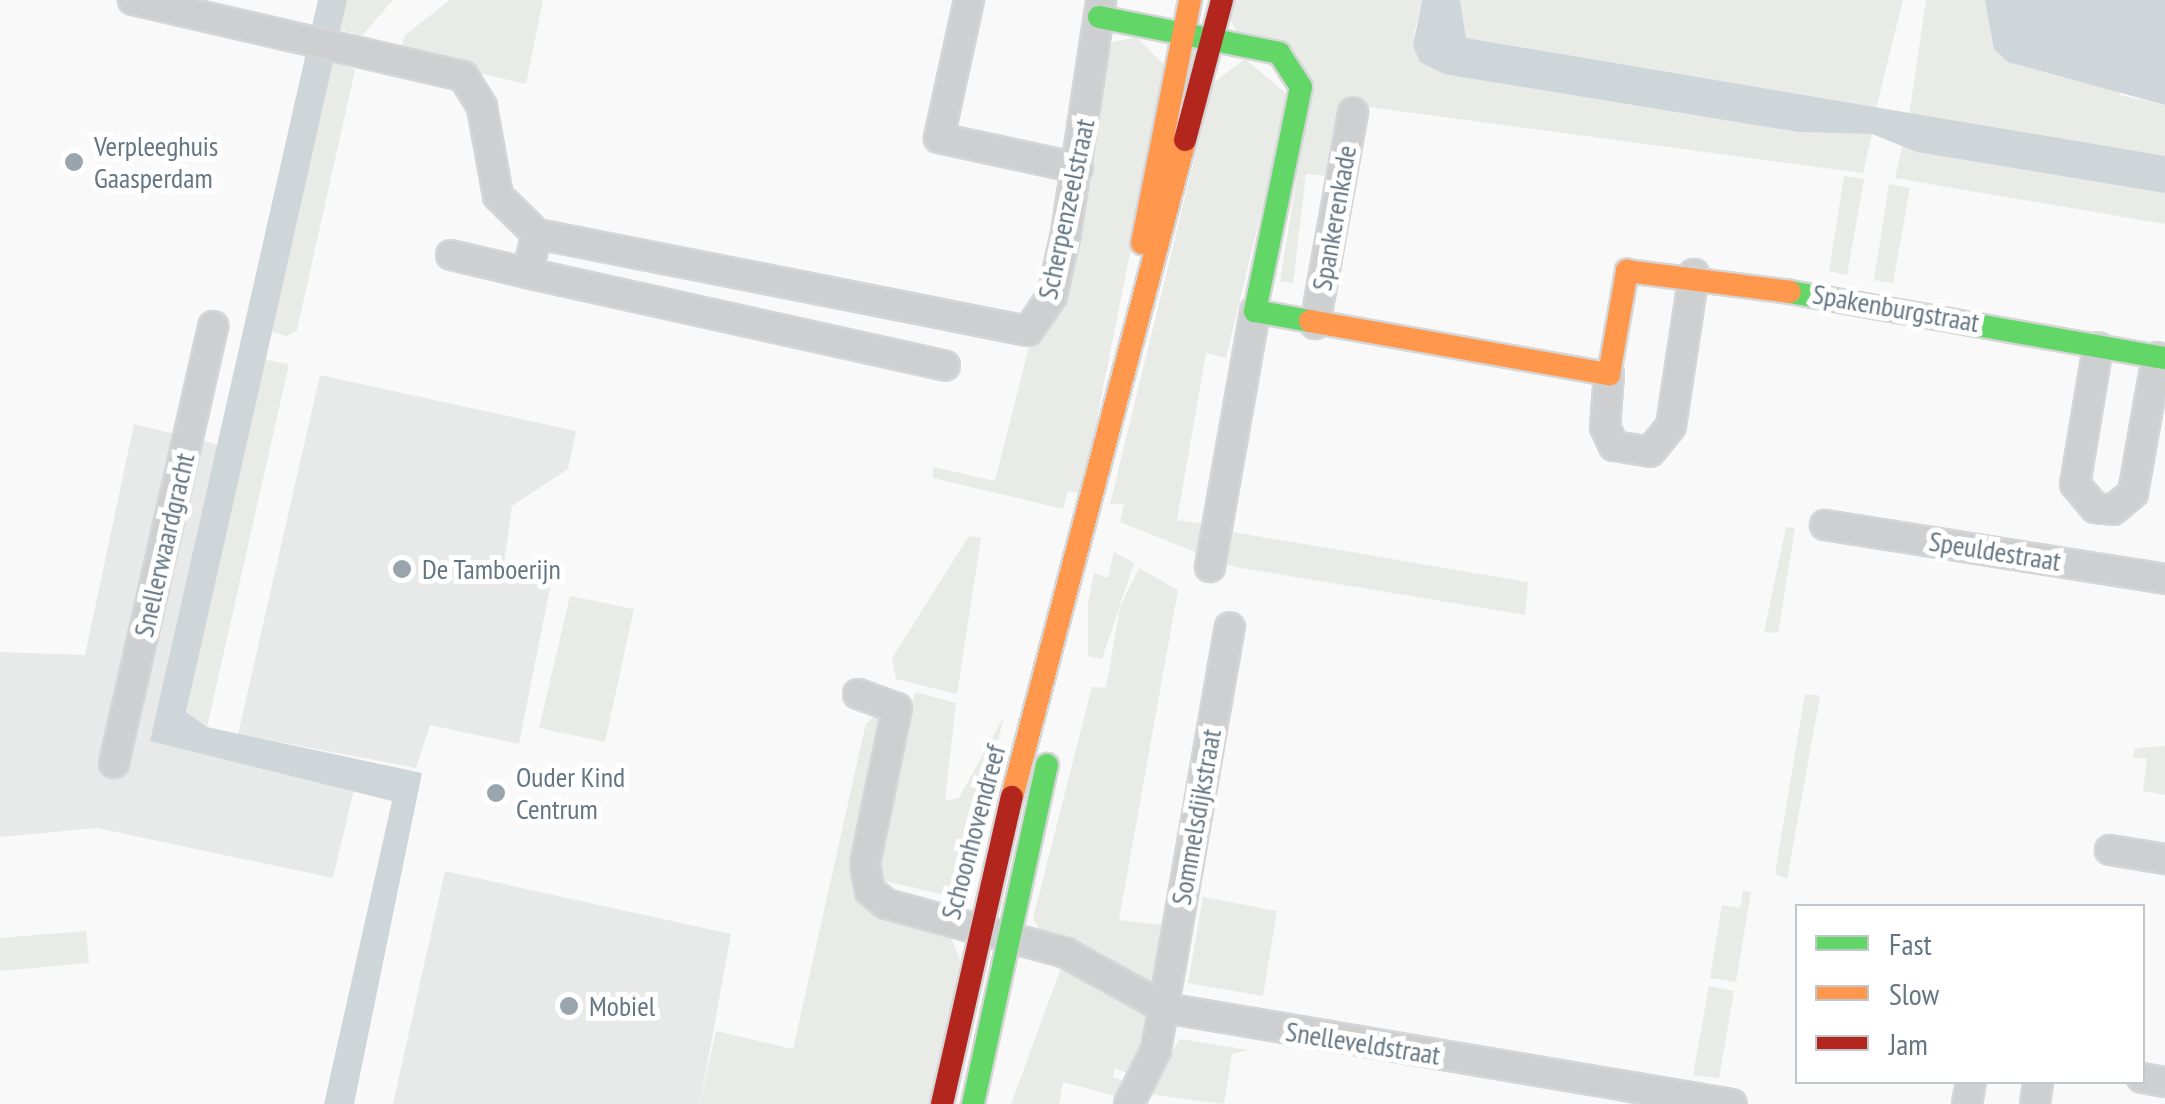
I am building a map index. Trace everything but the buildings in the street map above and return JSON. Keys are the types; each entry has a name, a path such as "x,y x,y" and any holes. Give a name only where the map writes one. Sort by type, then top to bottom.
{"street":[{"path":"134,0 463,76 482,107 498,196 536,234 527,273"},
{"path":"969,0 939,138 1078,168"},
{"name":"Schoonhovendreef","path":"1132,331 1147,201 1190,0"},
{"name":"Schoonhovendreef","path":"942,1104 977,930 1076,578 1132,331 1222,0"},
{"path":"1100,8 1182,33 1279,54 1301,87 1255,311 1210,568"},
{"name":"Scherpenzeelstraat","path":"536,234 1028,330 1052,296 1078,168 1100,8"},
{"name":"Spankerenkade","path":"1315,324 1353,112"},
{"path":"451,255 945,366"},
{"name":"Spakenburgstraat","path":"1694,274 1670,426 1650,452 1614,446 1605,427 1609,374 1627,271 1694,274 2161,358 2133,493 2113,510 2095,508 2075,484 2098,347"},
{"path":"728,318 736,274"},
{"path":"836,342 846,297"},
{"path":"1255,311 1609,374"},
{"name":"Snellerwaardgracht","path":"114,763 214,326"},
{"name":"Speuldestraat","path":"1825,525 2165,580"},
{"name":"Schoonhovendreef","path":"973,1104 1067,670 1076,578"},
{"name":"Sommelsdijkstraat","path":"1129,1104 1165,1008 1230,627"},
{"name":"Snelleveldstraat","path":"858,694 896,708 898,726 865,864 870,891 977,930 1079,958 1134,998 1165,1008 1732,1104"},
{"path":"2110,850 2165,860"}],"shaded area":[{"path":"318,0 347,0 186,712 207,727 422,773 354,1104 324,1104 392,801 150,741"},
{"path":"347,0 393,0 362,36 335,28"},
{"path":"450,0 543,0 526,84 399,54 405,35"},
{"path":"1231,0 1422,0 1414,34 1660,106 1799,132 1872,134 1863,173 1339,103 1327,176 1306,174 1293,283 1280,281 1312,83 1243,42 1228,16"},
{"path":"1422,0 1460,0 1466,38 2165,156 2165,193 1917,152 1872,134 1799,132 1444,74 1420,62 1413,46"},
{"path":"1460,0 1903,0 1875,113 1466,38"},
{"path":"1926,0 2102,0 2120,95 2165,105 2165,156 1909,116"},
{"path":"1985,0 2165,0 2165,105 2008,62 1994,49"},
{"path":"1136,37 1167,68 1082,494 1068,491 1063,509 933,478 933,467 995,481 1101,63 1113,42"},
{"path":"328,57 355,70 297,330 287,336 267,331"},
{"path":"1245,59 1289,96 1226,358 1206,353 1177,520 1212,525 1208,557 1120,522 1124,504 1110,504 1213,83"},
{"path":"1903,142 2165,193 2165,224 1895,178"},
{"path":"1844,176 1864,179 1847,275 1829,271"},
{"path":"1889,184 1910,188 1893,283 1874,280"},
{"path":"261,359 289,364 207,727 186,713"},
{"name":"De Tamboerijn","path":"320,375 576,431 568,469 512,506 504,564 553,573 519,744 430,725 416,768 238,734"},
{"path":"134,424 228,447 164,736 356,781 333,878 97,828 0,837 0,652 85,655"},
{"path":"1786,527 1795,528 1778,633 1764,632"},
{"path":"1221,530 1528,582 1525,615 1235,567 1215,560"},
{"path":"969,536 981,538 957,694 896,679 892,658"},
{"path":"1114,552 1134,563 1102,659 1088,656 1088,604 1094,573 1108,578"},
{"path":"1139,568 1178,590 1119,920 1162,925 1170,909 1154,985 1141,992 1086,947 1043,935 1033,918 1092,687 1106,688 1120,607"},
{"path":"570,596 634,609 605,742 539,728"},
{"path":"915,692 956,703 945,801 959,798 1004,716 963,887 948,896 881,880 876,860"},
{"path":"1805,694 1820,696 1787,879 1775,874"},
{"path":"876,716 884,726 851,879 872,911 949,933 960,960 936,1104 700,1104 716,1031 793,1049 866,723"},
{"path":"2165,746 2165,795 2143,791 2147,759 2133,757 2135,748"},
{"name":"Mobiel","path":"445,871 731,934 700,1104 393,1104"},
{"path":"1743,891 1751,892 1736,982 1710,978 1722,905 1740,908"},
{"path":"1203,897 1277,911 1263,996 1188,983"},
{"path":"86,931 89,963 0,971 0,938"},
{"path":"1061,968 1148,1017 1150,1039 1127,1073 1115,1068 1113,1077 1125,1081 1119,1097 1063,1082 1059,1104 1011,1104"},
{"path":"1709,986 1734,991 1719,1078 1693,1075"},
{"path":"1180,1039 1248,1050 1232,1054 1224,1104 1147,1094"}],"traffic: fast":[{"path":"1099,17 1279,53 1301,87 1255,311 1310,321"},
{"path":"1790,292 2165,358"},
{"path":"973,1104 1047,765"}],"traffic: slow":[{"path":"1142,243 1190,0"},
{"path":"1012,797 1185,140"},
{"path":"1310,321 1609,374 1627,271 1790,292"}],"traffic: jam":[{"path":"1185,140 1222,0"},
{"path":"942,1104 1012,797"}],"place":[{"name":"Verpleeghuis Gaasperdam","path":"74,162"},
{"name":"De Tamboerijn","path":"402,569"},
{"name":"Ouder Kind Centrum","path":"496,793"},
{"name":"Mobiel","path":"569,1006"}]}
